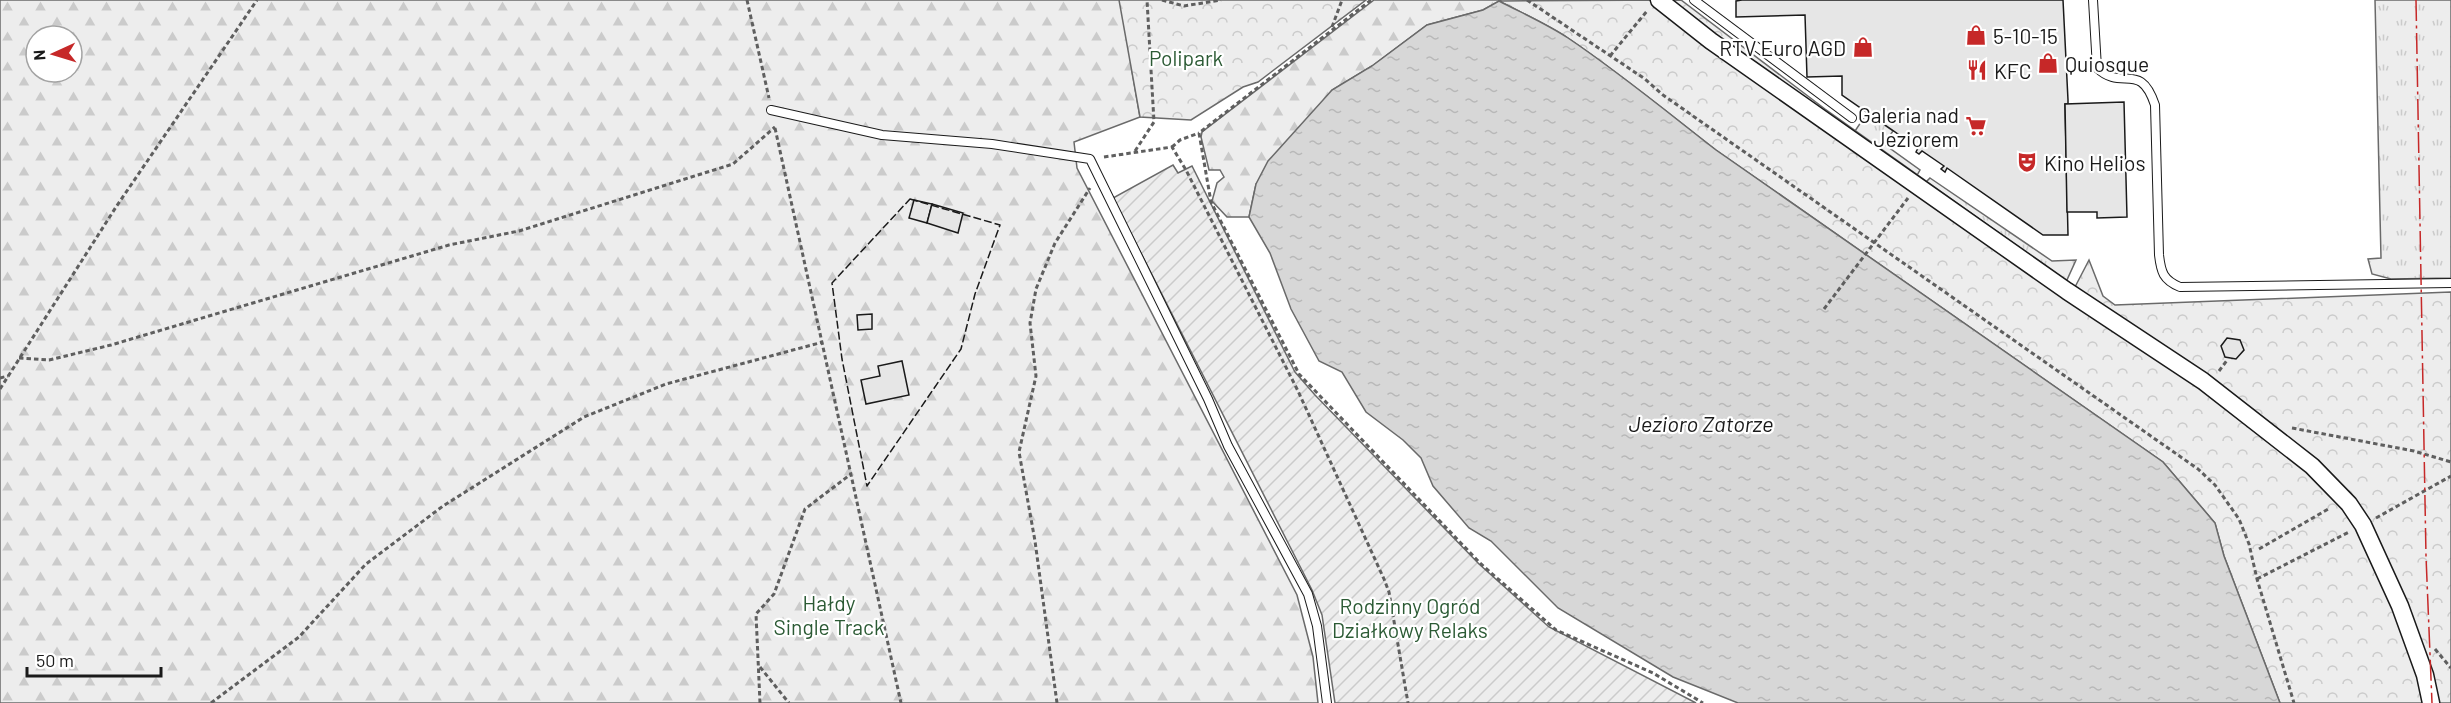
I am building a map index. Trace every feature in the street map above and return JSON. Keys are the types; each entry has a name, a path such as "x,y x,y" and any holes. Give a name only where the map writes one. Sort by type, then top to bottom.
{"street":[{"path":"1654,4 1711,41 2067,291 2203,381 2312,466 2349,504 2363,525 2400,606 2425,675 2431,703"}],"lane":[{"path":"1694,0 1852,118"},
{"path":"2093,0 2097,68 2106,77 2141,81 2146,85 2155,105 2160,271 2168,282 2180,287 2451,283"},
{"path":"771,110 882,135 992,144 1090,159 1096,176 1208,399 1228,446 1308,594 1317,626 1327,703"}],"path":[{"path":"0,389 116,207 257,0"},
{"path":"747,0 901,703"},
{"path":"1134,153 1154,122 1147,0"},
{"path":"1162,0 1184,6 1221,0"},
{"path":"1331,28 1342,0"},
{"path":"1090,159 1172,147 1180,140 1199,133 1331,28 1371,0"},
{"path":"1527,0 2198,469 2215,485 2239,519 2249,544 2257,579 2294,703"},
{"path":"1610,56 1654,4"},
{"path":"19,358 49,360 111,345 450,245 519,231 733,164 775,127"},
{"path":"1199,133 1210,202 1299,374 1481,564 1556,630 1653,673 1703,703"},
{"path":"1172,147 1298,391 1384,579 1389,592 1408,703"},
{"path":"1057,703 1035,542 1019,452 1036,376 1030,323 1036,289 1055,243 1096,176"},
{"path":"1824,309 1917,185"},
{"path":"211,703 298,637 366,564 443,506 584,417 666,384 823,342"},
{"path":"0,378 8,376"},
{"path":"2261,426 2350,438 2451,462"},
{"path":"760,703 756,614 774,594 805,509 852,474"},
{"path":"2257,579 2363,525 2451,476"},
{"path":"2259,549 2330,508"},
{"path":"758,667 789,703"}],"green space":[{"name":"Hałdy Single Track","path":"0,0 1336,0 1132,71 1140,117 1074,142 1077,168 1297,595 1313,657 1318,703 0,703"},
{"name":"Polipark","path":"1119,0 1366,0 1258,82 1243,87 1191,120 1140,117"},
{"path":"1374,0 1501,0 1483,10 1427,25 1372,66 1332,90 1256,184 1249,217 1227,217 1212,201 1217,183 1224,177 1220,170 1209,170 1201,137 1202,132"},
{"path":"1681,0 1825,109 2075,287 2089,260 2103,296 2115,305 2451,292 2451,703 2280,703 2224,556 2215,523 2163,462 1716,150 1587,51 1552,28 1499,1"},
{"path":"2375,0 2451,0 2451,278 2391,279 2372,274 2368,259 2381,258"},
{"path":"1867,113 1893,131 1884,144 1920,170 1916,177 1853,134"},
{"name":"Rodzinny Ogród Działkowy Relaks","path":"1173,165 1178,173 1192,166 1295,372 1479,564 1549,627 1696,703 1335,703 1322,615 1312,590 1113,198"},
{"path":"1930,178 2052,261 2076,260 2066,282 1925,183"}],"water":[{"name":"Jezioro Zatorze","path":"1499,1 1552,28 1587,51 1716,150 2163,462 2215,523 2224,556 2280,703 1738,703 1673,677 1558,608 1491,541 1469,528 1433,486 1421,458 1403,440 1366,412 1342,372 1319,361 1291,309 1270,253 1249,217 1256,184 1268,161 1332,90 1372,66 1427,25 1483,10"}],"building":[{"name":"Galeria nad Jeziorem","path":"1742,0 2063,0 2068,100 2068,104 2065,104 2068,235 2043,235 1947,168 1945,172 1941,169 1944,166 1922,151 1919,154 1916,152 1918,148 1842,95 1842,76 1807,77 1805,15 1736,17 1736,1"},
{"path":"2124,102 2127,217 2097,218 2097,212 2067,212 2065,104"},
{"path":"914,200 932,204 927,223 909,218"},
{"path":"932,204 963,213 958,233 927,223"},
{"path":"872,314 872,329 858,330 857,315"},
{"path":"2227,338 2240,340 2244,350 2236,359 2225,357 2221,346"},
{"path":"902,361 909,395 866,404 861,380 880,376 878,366"}],"fence":[{"path":"910,199 1000,225 975,294 961,349 867,486 842,359 832,283 910,199"}],"power":[{"path":"2416,0 2426,556 2432,703"}],"place":[{"name":"5-10-15","path":"1976,35"},
{"name":"RTV Euro AGD","path":"1863,47"},
{"name":"Quiosque","path":"2048,63"},
{"name":"KFC","path":"1977,70"},
{"name":"Galeria nad Jeziorem","path":"1976,126"},
{"name":"Kino Helios","path":"2027,162"}]}
